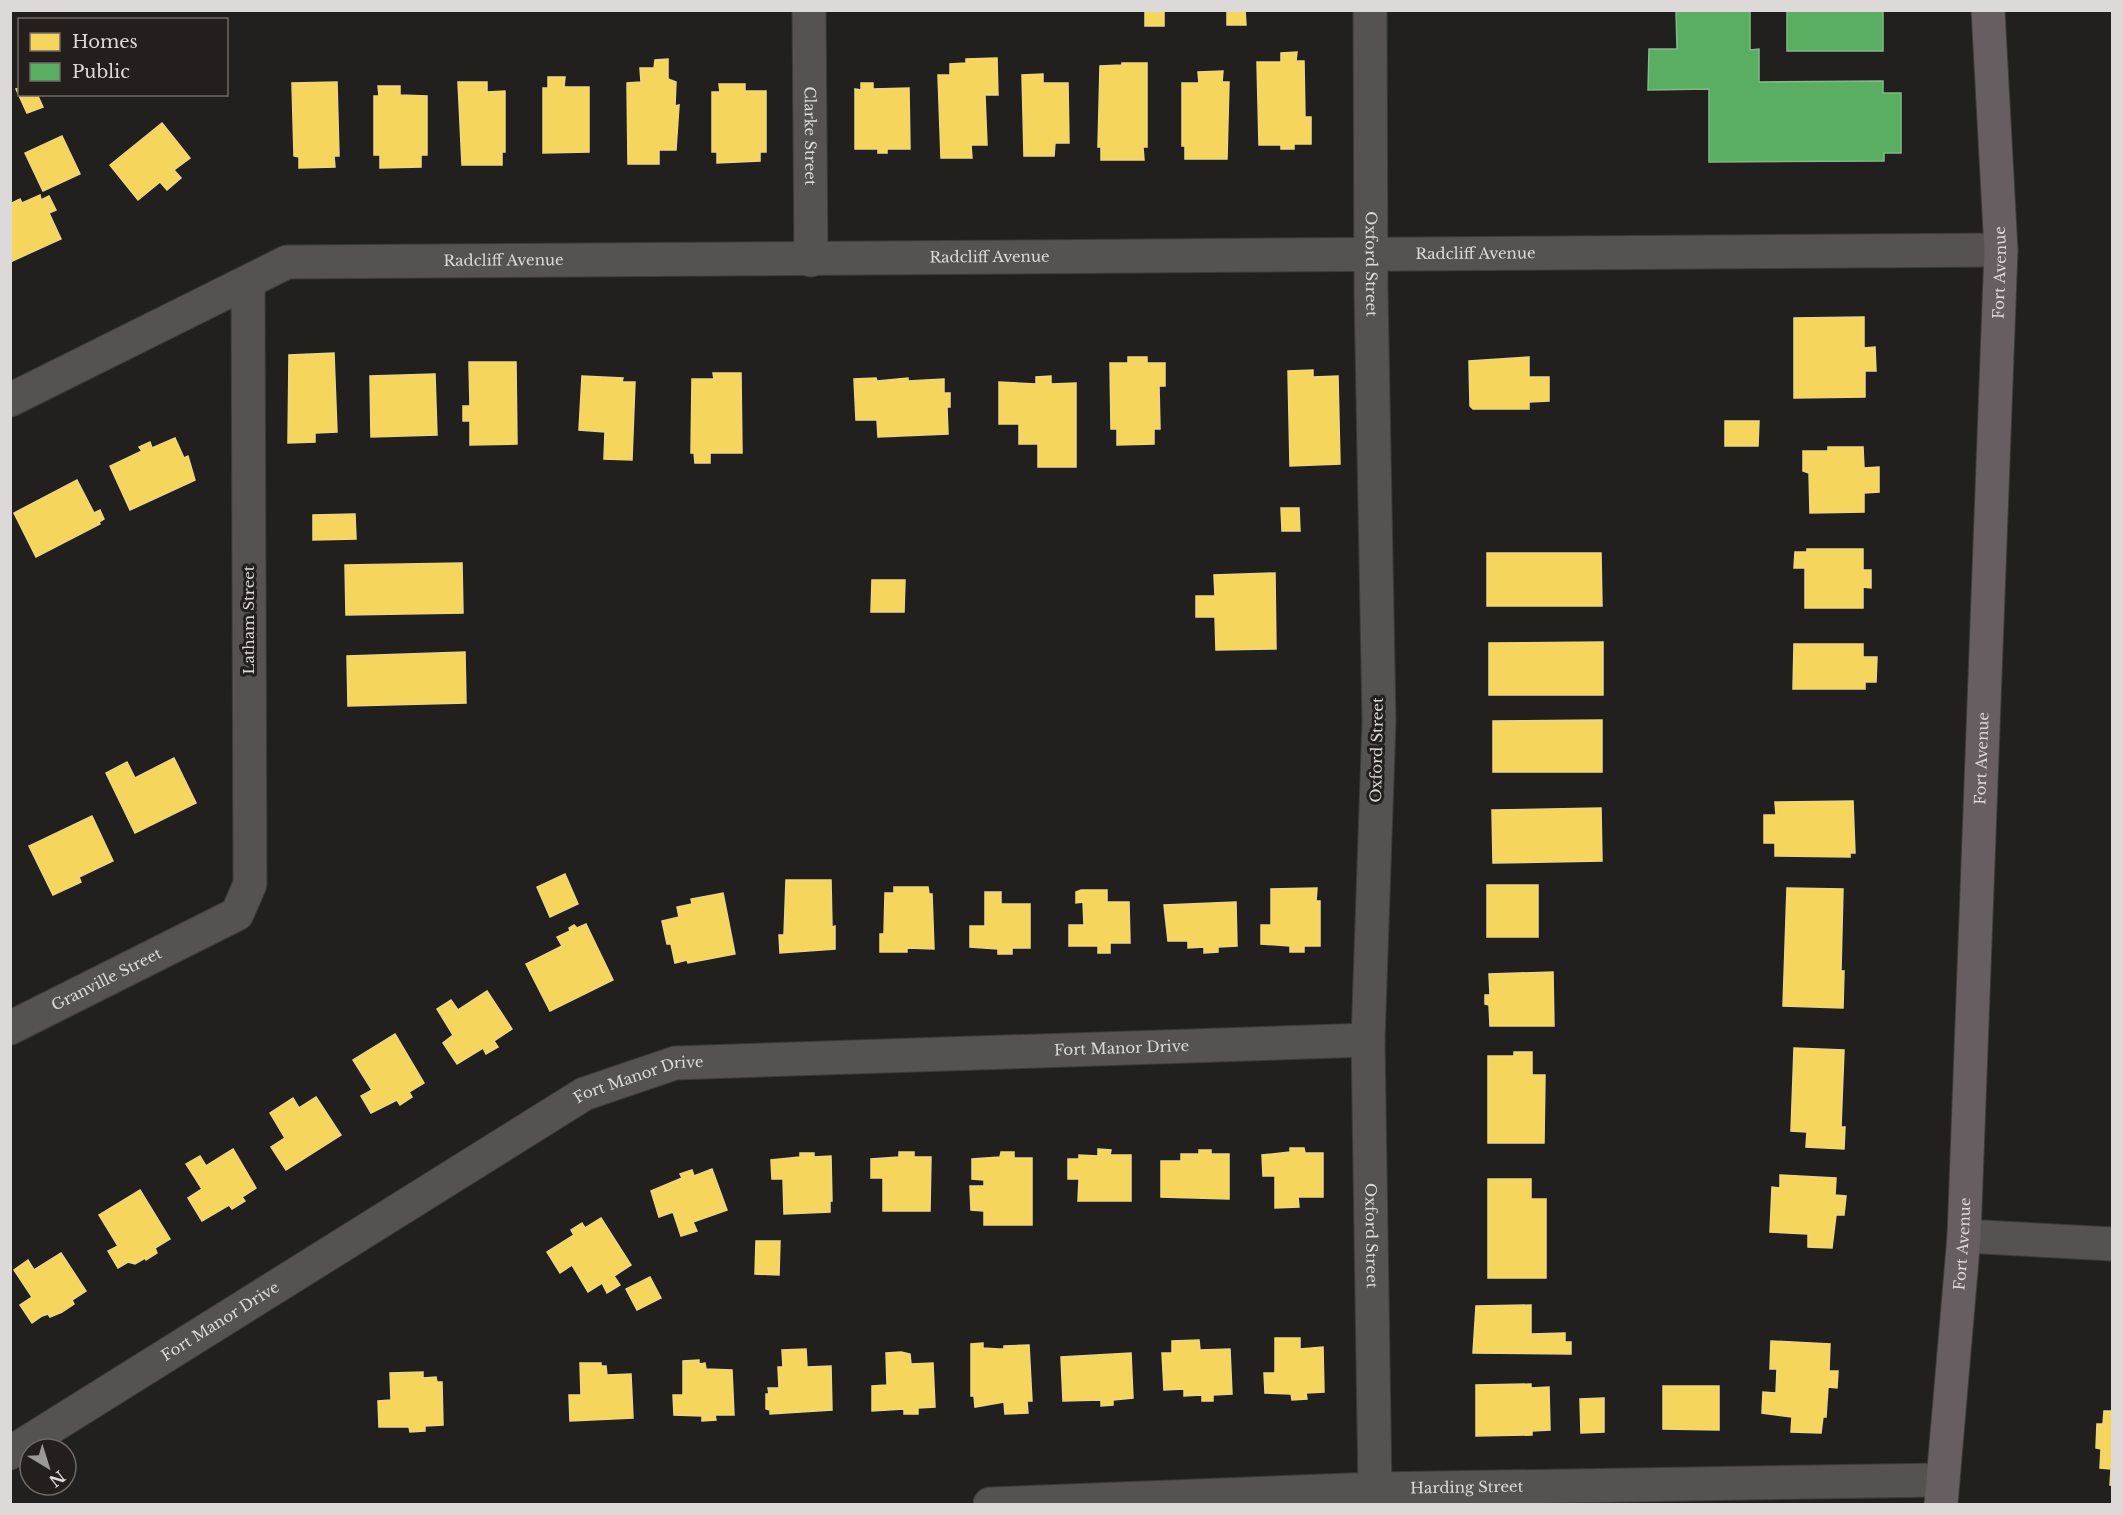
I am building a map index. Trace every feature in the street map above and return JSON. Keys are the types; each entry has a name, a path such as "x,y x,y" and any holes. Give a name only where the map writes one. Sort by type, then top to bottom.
{"main road":[{"name":"Fort Avenue","path":"1942,1492 1964,1236 2001,250 1988,10"}],"street":[{"name":"Clarke Street","path":"809,10 811,260"},
{"name":"Oxford Street","path":"1370,10 1371,254 1379,721 1368,1040 1375,1489"},
{"name":"Radcliff Avenue","path":"10,400 287,262 2001,250"},
{"name":"Latham Street","path":"202,933 237,914 250,884 248,282"},
{"name":"Granville Street","path":"10,1028 202,933"},
{"name":"Fort Manor Drive","path":"10,1453 584,1094 675,1063 1368,1040"},
{"path":"1964,1236 2112,1244"},
{"name":"Harding Street","path":"990,1504 1375,1489 1942,1492"}],"building: Homes":[{"path":"1145,10 1164,10 1164,26 1145,26"},
{"path":"1227,10 1245,10 1246,25 1227,25"},
{"path":"1297,52 1296,61 1304,61 1305,117 1311,117 1311,144 1294,144 1294,149 1281,149 1281,145 1259,145 1257,62 1281,62 1281,53"},
{"path":"997,58 998,95 985,95 987,145 971,145 972,158 941,158 938,75 950,75 950,64 966,63 966,59"},
{"path":"668,59 668,79 676,82 675,106 679,105 676,150 659,150 659,164 628,164 627,83 641,82 640,68 654,68 655,60"},
{"path":"1122,63 1147,63 1147,147 1143,147 1144,160 1101,160 1101,147 1098,147 1100,66 1122,65"},
{"path":"1223,71 1222,82 1229,82 1227,159 1185,159 1185,146 1182,146 1182,83 1199,83 1198,72"},
{"path":"1043,74 1043,83 1068,83 1069,143 1055,143 1054,156 1024,156 1022,75"},
{"path":"548,77 565,77 564,87 589,87 589,152 543,153 543,88 548,88"},
{"path":"337,82 339,156 334,156 335,167 299,168 299,157 294,156 292,83"},
{"path":"458,82 487,82 487,92 505,91 505,152 502,152 502,165 462,165"},
{"path":"861,83 873,83 873,89 909,88 910,149 887,149 887,153 878,153 878,149 855,149 855,89 861,90"},
{"path":"719,84 745,84 745,91 766,91 766,152 760,152 760,161 717,163 717,152 712,152 712,92 720,92"},
{"path":"378,86 400,86 400,95 427,96 427,155 421,155 421,167 380,168 380,155 374,155 374,96 379,96"},
{"path":"19,96 38,96 43,107 27,113"},
{"path":"162,123 190,158 174,170 181,178 167,190 160,182 138,200 110,165"},
{"path":"62,136 80,174 43,191 25,153"},
{"path":"40,195 41,200 49,196 56,210 49,213 61,239 10,262 10,204 20,199 22,203"},
{"path":"1864,317 1864,348 1875,347 1876,371 1865,371 1865,397 1794,398 1794,318"},
{"path":"334,353 337,432 315,433 315,442 288,443 289,355"},
{"path":"1128,357 1147,357 1147,363 1165,363 1165,386 1159,386 1160,429 1154,429 1154,444 1117,445 1117,429 1111,429 1110,363 1128,363"},
{"path":"1529,357 1529,377 1549,377 1549,401 1529,402 1529,409 1473,409 1470,406 1469,361"},
{"path":"469,362 516,362 517,444 470,445 470,421 463,421 463,406 470,406"},
{"path":"1313,370 1313,377 1338,376 1340,464 1290,466 1288,371"},
{"path":"713,373 741,373 742,453 710,453 710,463 695,463 694,453 691,453 692,379 714,379"},
{"path":"435,374 437,435 371,437 370,376"},
{"path":"582,376 623,378 622,382 635,382 632,460 604,459 605,432 579,430"},
{"path":"1051,376 1051,384 1076,383 1076,467 1038,467 1038,444 1019,444 1019,424 999,424 999,382 1036,384 1036,377"},
{"path":"876,378 877,381 908,378 908,381 944,379 944,393 950,393 950,407 947,407 948,434 878,437 877,420 856,420 854,379"},
{"path":"1725,421 1759,421 1758,446 1725,446"},
{"path":"175,438 184,458 188,456 195,480 130,510 110,466 142,451 139,447 150,442 152,448"},
{"path":"1828,447 1863,447 1864,468 1879,467 1879,492 1864,493 1864,512 1810,513 1809,473 1803,471 1803,451 1828,451"},
{"path":"77,480 94,513 100,510 104,519 99,522 100,524 36,557 14,513"},
{"path":"1281,508 1299,508 1300,531 1282,531"},
{"path":"355,514 356,539 313,540 313,515"},
{"path":"1807,549 1863,549 1863,570 1871,570 1871,588 1863,587 1863,608 1805,608 1805,568 1794,568 1795,552 1807,552"},
{"path":"1487,553 1601,553 1602,606 1487,606"},
{"path":"462,563 463,613 346,615 345,565"},
{"path":"1275,573 1276,649 1216,650 1215,617 1196,617 1196,596 1215,596 1214,575"},
{"path":"872,580 905,580 904,612 871,612"},
{"path":"1603,642 1603,695 1489,695 1489,643"},
{"path":"1794,644 1863,644 1863,657 1877,657 1876,682 1865,682 1865,689 1793,689"},
{"path":"465,652 466,703 348,706 347,656"},
{"path":"1602,720 1602,772 1493,772 1493,721"},
{"path":"174,758 196,803 135,833 106,773 127,762 135,778"},
{"path":"1853,801 1855,853 1850,853 1850,857 1775,856 1775,843 1764,843 1764,815 1776,815 1775,802"},
{"path":"1601,808 1602,861 1493,863 1492,810"},
{"path":"92,816 113,861 79,877 81,882 53,895 29,846"},
{"path":"565,874 578,904 550,917 537,887"},
{"path":"786,880 831,880 835,949 780,953 779,935 784,935"},
{"path":"1487,885 1538,885 1538,937 1487,937"},
{"path":"894,887 928,887 929,894 932,894 934,949 907,948 907,952 880,952 880,934 884,934 885,893 894,893"},
{"path":"1317,888 1316,901 1320,901 1320,946 1304,946 1304,952 1290,952 1290,946 1261,944 1261,925 1271,925 1271,889"},
{"path":"1787,888 1843,889 1841,971 1844,971 1843,1008 1783,1006"},
{"path":"1107,890 1107,902 1129,902 1130,943 1110,943 1110,953 1098,953 1098,946 1069,946 1069,925 1084,925 1083,902 1076,903 1076,892"},
{"path":"985,892 1001,892 1001,904 1030,904 1030,948 1012,948 1012,954 998,954 998,949 970,947 970,926 985,926"},
{"path":"723,893 735,954 688,963 687,960 675,963 671,944 667,944 662,921 679,917 677,907 692,904 691,899"},
{"path":"1236,902 1237,946 1218,947 1218,952 1204,953 1204,947 1188,948 1188,941 1168,941 1164,905"},
{"path":"586,924 613,980 550,1011 526,964 562,946 557,937 570,931 569,928 574,925 577,928"},
{"path":"1553,972 1554,1026 1490,1026 1489,1005 1485,1004 1485,995 1490,995 1489,974"},
{"path":"487,991 512,1029 494,1041 498,1047 486,1054 483,1048 457,1064 443,1043 453,1035 437,1009 451,1000 458,1010"},
{"path":"395,1034 424,1083 409,1092 412,1097 400,1105 397,1100 371,1113 361,1096 372,1090 353,1060"},
{"path":"1794,1048 1844,1050 1841,1127 1845,1127 1844,1149 1806,1147 1807,1132 1791,1131"},
{"path":"1514,1052 1532,1052 1532,1075 1545,1075 1544,1143 1488,1143 1488,1056 1514,1056"},
{"path":"316,1097 341,1135 286,1170 271,1147 285,1138 270,1113 293,1098 299,1108"},
{"path":"1290,1148 1304,1148 1305,1153 1323,1153 1323,1197 1298,1197 1299,1207 1275,1208 1275,1176 1263,1176 1262,1155 1290,1152"},
{"path":"233,1149 256,1188 242,1197 245,1201 232,1209 229,1205 202,1221 188,1198 202,1189 186,1164 200,1156 206,1166"},
{"path":"1098,1149 1111,1150 1110,1155 1131,1155 1131,1201 1078,1201 1079,1179 1068,1179 1068,1159 1079,1159 1079,1155 1098,1156"},
{"path":"1199,1150 1211,1150 1211,1154 1229,1154 1229,1199 1161,1197 1161,1161 1181,1161 1181,1154 1199,1154"},
{"path":"899,1152 914,1152 914,1157 931,1157 930,1211 883,1211 883,1178 871,1178 871,1159 899,1157"},
{"path":"1001,1152 1014,1152 1014,1158 1032,1158 1032,1225 984,1225 984,1211 971,1210 970,1186 984,1186 984,1180 972,1179 972,1159 1000,1157"},
{"path":"800,1153 814,1153 814,1157 831,1156 832,1201 830,1201 830,1212 784,1214 783,1179 772,1179 771,1160 800,1157"},
{"path":"712,1169 727,1210 693,1222 697,1231 681,1236 673,1212 659,1217 651,1191 682,1178 680,1174 692,1170 694,1176"},
{"path":"1780,1175 1836,1178 1835,1195 1846,1196 1844,1215 1836,1215 1832,1248 1808,1247 1808,1234 1770,1232 1772,1187 1780,1188"},
{"path":"1488,1179 1531,1179 1531,1199 1546,1199 1546,1278 1488,1278"},
{"path":"140,1190 170,1239 155,1248 157,1253 146,1260 145,1258 135,1264 128,1262 118,1268 108,1251 118,1246 99,1215"},
{"path":"601,1218 631,1265 614,1276 620,1285 607,1293 602,1283 588,1292 572,1265 560,1273 547,1252 574,1235 571,1230 582,1223 585,1228"},
{"path":"756,1241 780,1241 779,1275 755,1274"},
{"path":"61,1253 86,1291 72,1300 74,1304 62,1312 50,1317 48,1314 42,1316 32,1323 20,1305 32,1297 14,1270 28,1260 34,1270"},
{"path":"650,1277 661,1298 637,1310 626,1289"},
{"path":"1531,1305 1531,1334 1565,1333 1565,1342 1571,1342 1571,1354 1473,1353 1476,1306"},
{"path":"1275,1338 1300,1338 1300,1349 1323,1347 1324,1392 1306,1393 1307,1399 1292,1400 1291,1394 1265,1393 1264,1373 1275,1373"},
{"path":"1199,1340 1200,1350 1230,1349 1232,1394 1213,1395 1213,1401 1202,1401 1202,1395 1184,1396 1184,1389 1164,1390 1162,1353 1172,1353 1172,1341"},
{"path":"1771,1341 1830,1344 1829,1371 1838,1371 1837,1388 1828,1387 1826,1417 1823,1417 1821,1433 1791,1432 1792,1417 1762,1413 1763,1392 1776,1393 1777,1369 1770,1369"},
{"path":"983,1343 983,1348 999,1349 1004,1349 1004,1346 1029,1345 1032,1401 1027,1401 1028,1413 1005,1414 1004,1402 975,1407 974,1396 971,1396 971,1344"},
{"path":"806,1349 807,1367 831,1366 832,1410 770,1414 770,1410 766,1409 766,1394 769,1394 768,1388 779,1388 778,1367 783,1367 782,1350"},
{"path":"886,1353 910,1354 911,1364 933,1363 935,1407 918,1408 918,1414 904,1414 904,1409 872,1411 872,1386 887,1385"},
{"path":"1131,1353 1133,1398 1113,1400 1113,1405 1101,1406 1101,1400 1063,1401 1061,1357"},
{"path":"699,1360 699,1364 705,1363 706,1369 732,1370 734,1415 715,1415 716,1420 702,1421 702,1416 674,1415 673,1395 683,1395 683,1361"},
{"path":"580,1363 601,1363 601,1366 606,1366 607,1375 631,1374 633,1418 570,1421 569,1395 581,1395"},
{"path":"423,1372 423,1378 436,1377 437,1382 442,1382 443,1425 425,1426 425,1431 410,1432 409,1427 379,1427 378,1401 391,1400 390,1373"},
{"path":"1531,1384 1531,1388 1549,1387 1550,1430 1532,1431 1532,1435 1476,1436 1476,1385"},
{"path":"1663,1386 1719,1386 1719,1430 1663,1429"},
{"path":"1604,1398 1604,1432 1581,1433 1580,1399"},
{"path":"2104,1411 2112,1411 2112,1485 2110,1485 2111,1469 2100,1468 2101,1449 2096,1448 2097,1424 2103,1424"}],"building: Public":[{"path":"1676,10 1750,10 1750,50 1759,49 1759,82 1883,81 1883,93 1901,93 1901,153 1884,153 1884,161 1709,162 1709,89 1648,90 1649,49 1677,49"},
{"path":"1787,10 1883,10 1883,51 1787,51"}]}
